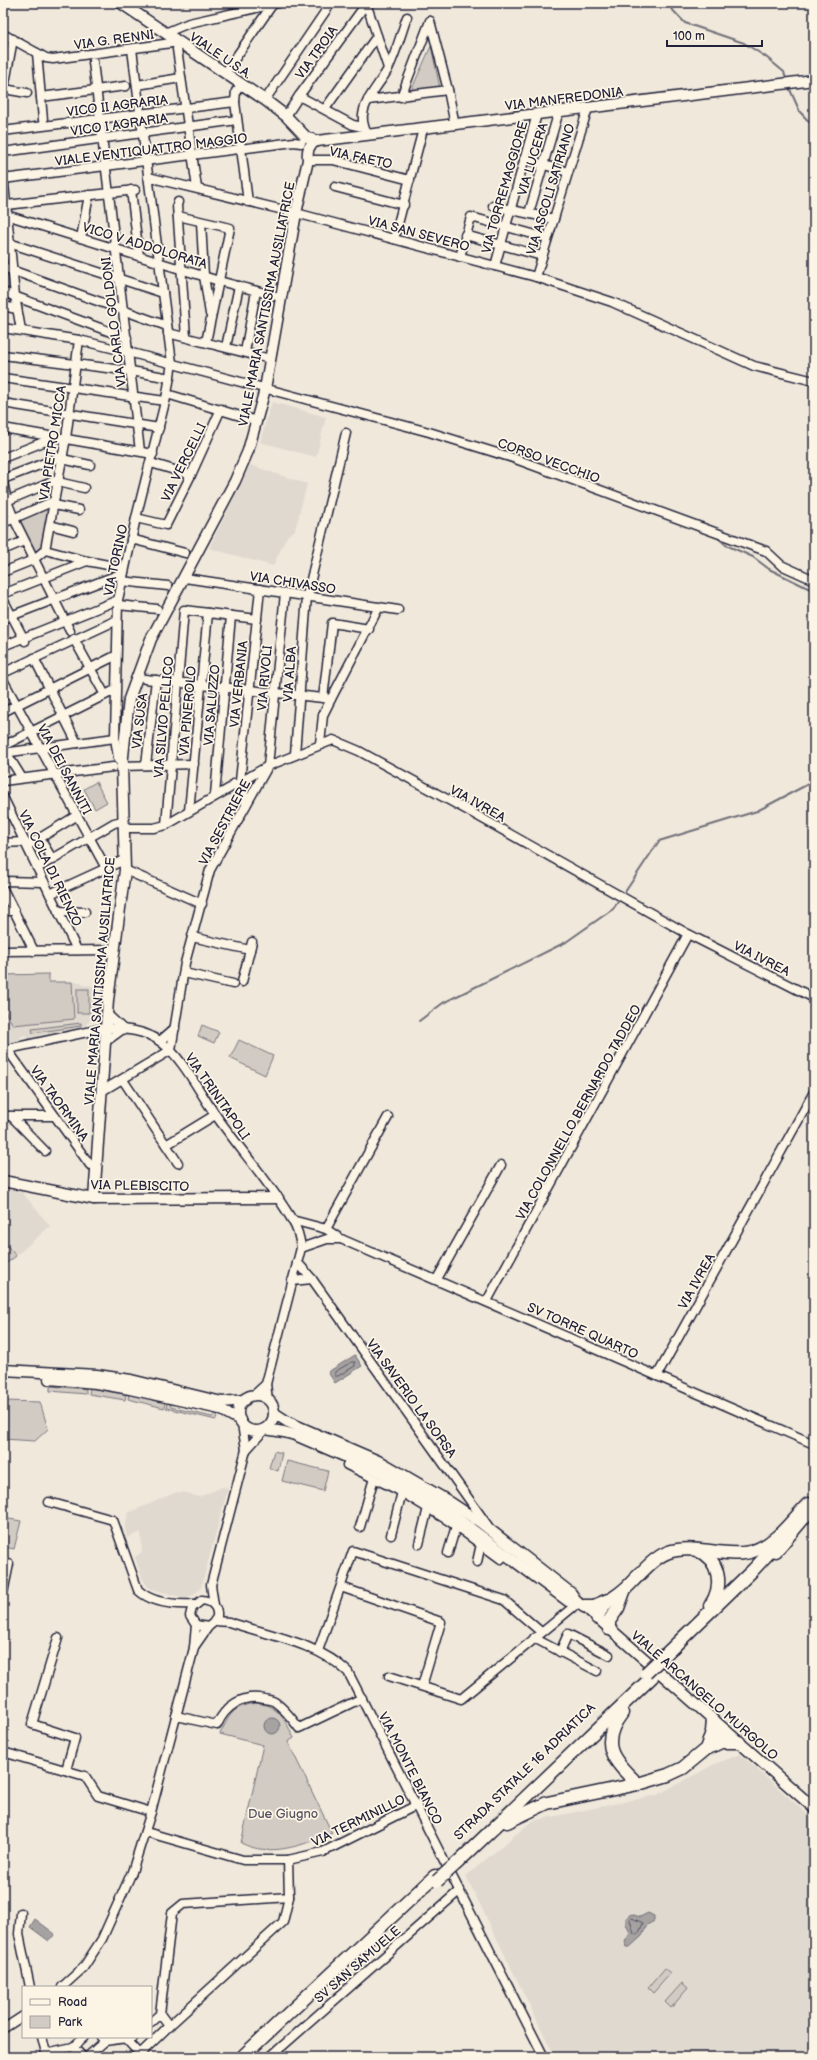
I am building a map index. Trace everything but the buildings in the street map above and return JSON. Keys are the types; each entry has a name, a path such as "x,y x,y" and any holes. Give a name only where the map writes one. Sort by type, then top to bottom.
{"highway":[{"name":"STRADA STATALE 16 ADRIATICA","path":"456,1860 496,1826 669,1656 780,1540 812,1502"},
{"path":"597,1618 602,1606 626,1588 663,1553 682,1548 742,1553 769,1551"},
{"path":"669,1656 710,1606 718,1591 718,1576 712,1562 701,1552 694,1549"},
{"path":"581,1605 600,1604 626,1588"},
{"path":"609,1629 609,1621 626,1588"},
{"path":"597,1618 614,1612"},
{"name":"STRADA STATALE 16 ADRIATICA","path":"252,2057 648,1677"},
{"path":"638,1784 618,1765 613,1757 610,1739 616,1721 648,1677"},
{"path":"713,1720 716,1741"},
{"path":"496,1826 547,1803 638,1784 668,1775 682,1768 716,1741 739,1742"},
{"name":"STRADA STATALE 16 ADRIATICA","path":"242,2057 436,1879"}],"main road":[{"name":"VIALE U.S.A.","path":"121,3 265,100 286,116 307,144"},
{"name":"VIA MANFREDONIA","path":"307,144 366,131 423,128 810,80"},
{"name":"VIALE MARIA SANTISSIMA AUSILIATRICE","path":"94,1199 107,1014 125,870 123,825 117,766 129,699 151,639 185,578 235,481 248,451 265,389 307,144"},
{"name":"VIA PLEBISCITO","path":"3,1181 94,1199 278,1198"},
{"path":"3,1370 97,1375 131,1380 222,1402 264,1397 268,1400 274,1413 272,1423 265,1429 260,1431 250,1430 241,1422 220,1409 96,1383 3,1377"},
{"path":"241,1422 239,1409 249,1398"},
{"name":"VIALE ARCANGELO MURGOLO","path":"274,1413 288,1422 392,1468 462,1510 492,1531 571,1593 581,1605 713,1720 716,1741"},
{"name":"VIALE ARCANGELO MURGOLO","path":"265,1429 295,1435 388,1476 446,1510 568,1601 581,1605"},
{"name":"VIALE ARCANGELO MURGOLO","path":"739,1742 814,1808"}],"street":[{"path":"265,100 331,3"},
{"path":"165,33 189,23 276,4"},
{"path":"225,73 276,4"},
{"path":"366,4 388,68"},
{"name":"VIA TROIA","path":"286,116 366,4"},
{"path":"366,131 362,113 368,100 388,68 407,16"},
{"path":"401,97 430,21 448,90 455,124"},
{"path":"3,34 36,53 43,120"},
{"path":"325,109 377,36"},
{"path":"13,39 4,92 27,92"},
{"path":"179,42 177,49 197,188"},
{"name":"VIA G. RENNI","path":"36,53 53,59 179,42"},
{"name":"VIA TORINO","path":"117,766 115,738 115,656 118,603 123,570 151,463 166,398 172,362 132,48"},
{"name":"VIA CARLO GOLDONI","path":"93,62 140,451"},
{"path":"136,85 181,78"},
{"path":"242,85 236,90 235,102 248,202"},
{"path":"41,97 126,86"},
{"path":"368,100 448,90"},
{"path":"299,96 366,131"},
{"name":"VICO II AGRARIA","path":"3,131 235,102"},
{"name":"VIA ASCOLI SATRIANO","path":"536,277 588,108"},
{"name":"VIA LUCERA","path":"529,213 559,111"},
{"name":"VIA TORREMAGGIORE","path":"495,266 537,114"},
{"name":"VICO I AGRARIA","path":"3,152 237,120"},
{"path":"394,239 423,128"},
{"name":"VIALE VENTIQUATTRO MAGGIO","path":"3,177 193,156 294,142 307,144"},
{"name":"VIA FAETO","path":"307,144 334,160 410,180"},
{"path":"524,159 568,172"},
{"path":"3,177 7,205 5,215 6,242 12,270 21,330"},
{"name":"VIA SAN SEVERO","path":"148,177 296,213 536,277 612,302 754,366 814,381"},
{"path":"335,187 404,205"},
{"path":"7,205 133,190 139,256"},
{"path":"81,238 89,195"},
{"path":"178,202 186,337"},
{"path":"493,206 554,219"},
{"name":"VICO V ADDOLORATA","path":"5,215 219,281 280,298"},
{"path":"178,216 230,228 206,342"},
{"path":"460,257 471,217 548,238"},
{"path":"201,222 204,276 211,320"},
{"path":"466,235 542,256"},
{"path":"6,242 163,293"},
{"path":"3,267 123,309 186,337 270,359"},
{"path":"226,347 238,286"},
{"path":"245,352 256,291"},
{"path":"3,292 127,338"},
{"path":"3,306 17,309"},
{"name":"CORSO VECCHIO","path":"3,328 79,340 172,362 265,389 429,432 513,458 766,551 781,565 814,580"},
{"name":"VIA PIETRO MICCA","path":"45,550 63,458 79,340"},
{"path":"3,356 131,371 170,378"},
{"path":"3,378 134,396 166,398 221,410 257,421"},
{"path":"3,403 159,428"},
{"name":"VIA VERCELLI","path":"136,518 166,525 221,410"},
{"path":"3,428 153,454"},
{"name":"VIA ALBA","path":"295,754 307,596 346,433"},
{"path":"3,458 57,437"},
{"path":"70,631 5,502 3,481 63,458 90,465"},
{"path":"151,463 191,474"},
{"path":"5,502 58,481 84,488"},
{"path":"3,523 54,503 79,510"},
{"path":"50,525 73,531"},
{"path":"131,539 185,553"},
{"path":"3,550 24,541"},
{"path":"3,572 34,560 45,550 123,570"},
{"path":"3,594 87,561"},
{"path":"3,618 54,599 123,570"},
{"name":"VIA CHIVASSO","path":"185,578 398,610"},
{"path":"121,581 168,586"},
{"name":"VIA VERBANIA","path":"237,783 250,690 260,589"},
{"name":"VIA RIVOLI","path":"268,766 285,593"},
{"path":"3,599 25,640"},
{"path":"3,646 25,640 65,622 118,603 157,609"},
{"path":"327,698 369,629 379,607"},
{"name":"VIA SILVIO PELLICO","path":"166,825 184,610 208,613"},
{"path":"208,613 257,619"},
{"name":"VIA PINEROLO","path":"189,811 208,613"},
{"name":"VIA SALUZZO","path":"215,796 231,616"},
{"path":"3,673 117,620"},
{"path":"320,744 323,715 327,698 332,623 369,629"},
{"path":"74,639 105,695"},
{"path":"3,712 115,656"},
{"path":"34,658 77,743"},
{"path":"145,679 327,698"},
{"name":"VIA DEI SANNITI","path":"3,680 76,816 106,868"},
{"name":"VIA SUSA","path":"146,765 156,680"},
{"path":"4,750 31,732 115,690"},
{"path":"4,750 40,748 115,738"},
{"name":"VIA IVREA","path":"123,825 154,828 166,825 268,766 333,740 340,742 467,810 688,934 814,998"},
{"path":"4,750 22,778"},
{"path":"3,781 117,766 194,764"},
{"name":"VIA SESTRIERE","path":"171,1050 184,973 210,870 268,766"},
{"path":"237,783 243,790 246,805"},
{"name":"VIA COLA DI RIENZO","path":"3,797 6,810 26,844 77,950"},
{"path":"3,842 26,844 40,839 76,816"},
{"path":"37,868 114,823 123,825"},
{"path":"40,839 53,860"},
{"path":"50,894 124,860"},
{"path":"125,870 202,904"},
{"path":"3,881 44,882"},
{"path":"3,889 34,951"},
{"path":"3,911 14,911"},
{"path":"58,911 85,912"},
{"name":"VIA COLONNELLO BERNARDO TADDEO","path":"487,1301 688,934"},
{"path":"192,937 251,946 242,982"},
{"path":"3,951 114,950"},
{"path":"184,973 233,984"},
{"path":"105,1042 123,1029 107,1014"},
{"name":"VIA TRINITAPOLI","path":"5,1049 106,1028 123,1029 148,1034 160,1041 171,1050 215,1115 278,1198 292,1220 301,1241 301,1248"},
{"path":"160,1041 174,1028"},
{"name":"VIA TAORMINA","path":"5,1049 90,1165 96,1164"},
{"path":"102,1091 123,1080 171,1050"},
{"path":"123,1080 178,1163"},
{"name":"VIA IVREA","path":"657,1376 814,1092"},
{"path":"166,1144 215,1115"},
{"path":"7,1116 53,1116"},
{"path":"7,1116 45,1151"},
{"path":"326,1229 388,1117"},
{"path":"437,1279 501,1164"},
{"name":"SV TORRE QUARTO","path":"292,1220 326,1229 342,1239 814,1444"},
{"name":"SV TORRE QUARTO","path":"301,1248 327,1239 342,1239"},
{"path":"268,1400 266,1384 301,1248"},
{"name":"VIA SAVERIO LA SORSA","path":"297,1262 312,1279 492,1531"},
{"path":"292,1282 312,1279"},
{"path":"249,1398 266,1384"},
{"path":"194,1648 216,1617 211,1585 246,1450 241,1422"},
{"path":"246,1450 265,1429"},
{"path":"350,1458 347,1464 402,1492 456,1526 502,1559 505,1553"},
{"path":"360,1527 374,1478"},
{"path":"391,1535 402,1492"},
{"path":"49,1502 113,1520 138,1590 145,1596 178,1605 206,1600 214,1605"},
{"path":"419,1544 428,1508"},
{"path":"448,1553 456,1526"},
{"path":"477,1562 481,1544"},
{"path":"318,1651 353,1551 504,1600 541,1632"},
{"path":"3,1593 4,1580 9,1564"},
{"path":"63,1986 84,1968 102,1939 132,1872 146,1832 194,1648 194,1622 190,1612 211,1585"},
{"path":"341,1587 441,1622 422,1686"},
{"path":"178,1605 194,1622 208,1627"},
{"path":"389,1676 461,1699 541,1632 581,1605"},
{"name":"VIA MONTE BIANCO","path":"216,1617 318,1651 336,1661 348,1672 544,2057"},
{"path":"560,1652 568,1634 609,1655"},
{"path":"58,1638 32,1724 75,1738 66,1770"},
{"path":"534,1638 597,1671"},
{"path":"176,1716 217,1725 222,1714 236,1702 254,1697 275,1701 299,1728 362,1698"},
{"path":"3,1752 85,1776 98,1796 151,1812"},
{"name":"VIA TERMINILLO","path":"146,1832 243,1860 288,1860 323,1852 417,1805"},
{"path":"87,2057 103,2039 130,2038 140,2054 283,1922 289,1897 288,1860"},
{"name":"SV SAN SAMUELE","path":"270,2057 460,1890"},
{"path":"152,2021 160,2014 172,1913 183,1904 289,1897"},
{"path":"21,1913 19,1934 30,1986"},
{"path":"160,2014 169,2026"},
{"path":"3,2029 22,2017"},
{"path":"42,2038 46,2055 73,2047 83,2038"},
{"path":"73,2047 83,2057"}],"shaded area":[{"path":"272,402 326,417 316,457 260,442"},
{"path":"250,465 307,484 295,530 287,536 273,566 209,548"},
{"path":"49,974 49,982 81,982 83,985 96,986 93,1017 82,1029 28,1040 27,1035 21,1036 21,1041 3,1044 3,975"},
{"path":"3,1187 21,1191 50,1226 16,1256 3,1241"},
{"path":"222,1487 228,1488 201,1588 193,1595 184,1598 149,1588 143,1580 135,1557 142,1552 141,1532 127,1538 125,1528 128,1513 177,1492 187,1493 199,1497"},
{"path":"740,1754 814,1820 814,2057 555,2057 466,1876 532,1821 657,1795 713,1765"}],"green space":[{"path":"431,46 440,88 410,93"},
{"path":"50,508 42,550 34,551 20,520"},
{"path":"96,782 107,802 95,809 84,789"},
{"path":"49,974 49,982 72,982 74,1019 13,1025 3,1008 3,975"},
{"path":"77,989 89,989 89,1013 77,1013"},
{"path":"81,1023 81,1026 33,1033 32,1029"},
{"path":"202,1025 219,1032 214,1043 198,1036"},
{"path":"239,1040 273,1056 265,1075 230,1058"},
{"path":"3,1241 16,1256 3,1266"},
{"path":"50,1386 86,1389 86,1394 50,1391"},
{"path":"90,1388 126,1394 125,1400 89,1394"},
{"path":"129,1394 165,1402 164,1408 128,1399"},
{"path":"3,1401 40,1402 48,1429 35,1441 3,1439"},
{"path":"167,1403 170,1403 171,1407 212,1417 215,1414 218,1414 216,1420 166,1408"},
{"path":"274,1451 282,1453 278,1471 269,1468"},
{"path":"287,1461 328,1471 323,1491 282,1481"},
{"path":"3,1518 21,1521 14,1549 5,1547 3,1555"},
{"name":"Due Giugno","path":"256,1703 264,1704 275,1710 280,1714 287,1725 294,1738 288,1742 332,1833 310,1842 275,1850 252,1847 241,1843 263,1745 220,1734 233,1712 242,1706"},
{"path":"665,1968 671,1973 653,1993 648,1988"},
{"path":"682,1983 688,1988 671,2008 665,2002"}],"water":[{"path":"355,1355 362,1366 335,1383 328,1372"},
{"path":"272,1718 278,1720 280,1726 278,1732 272,1734 266,1732 264,1726 266,1720"},
{"path":"648,1913 654,1916 654,1921 647,1925 642,1936 630,1947 627,1947 625,1942 630,1933 626,1924 626,1918 631,1914 640,1917"},
{"path":"35,1919 55,1934 49,1941 30,1927"}],"waterway":[{"path":"666,3 685,23 744,43 766,57 784,72 786,79"},
{"path":"788,85 800,112 814,127"},
{"path":"414,432 470,449"},
{"path":"476,451 529,468"},
{"path":"717,537 726,545 753,557 769,569 814,591"},
{"path":"623,895 659,841 757,811 814,781"},
{"path":"419,1021 443,1003 566,942 613,909 620,899"}]}
